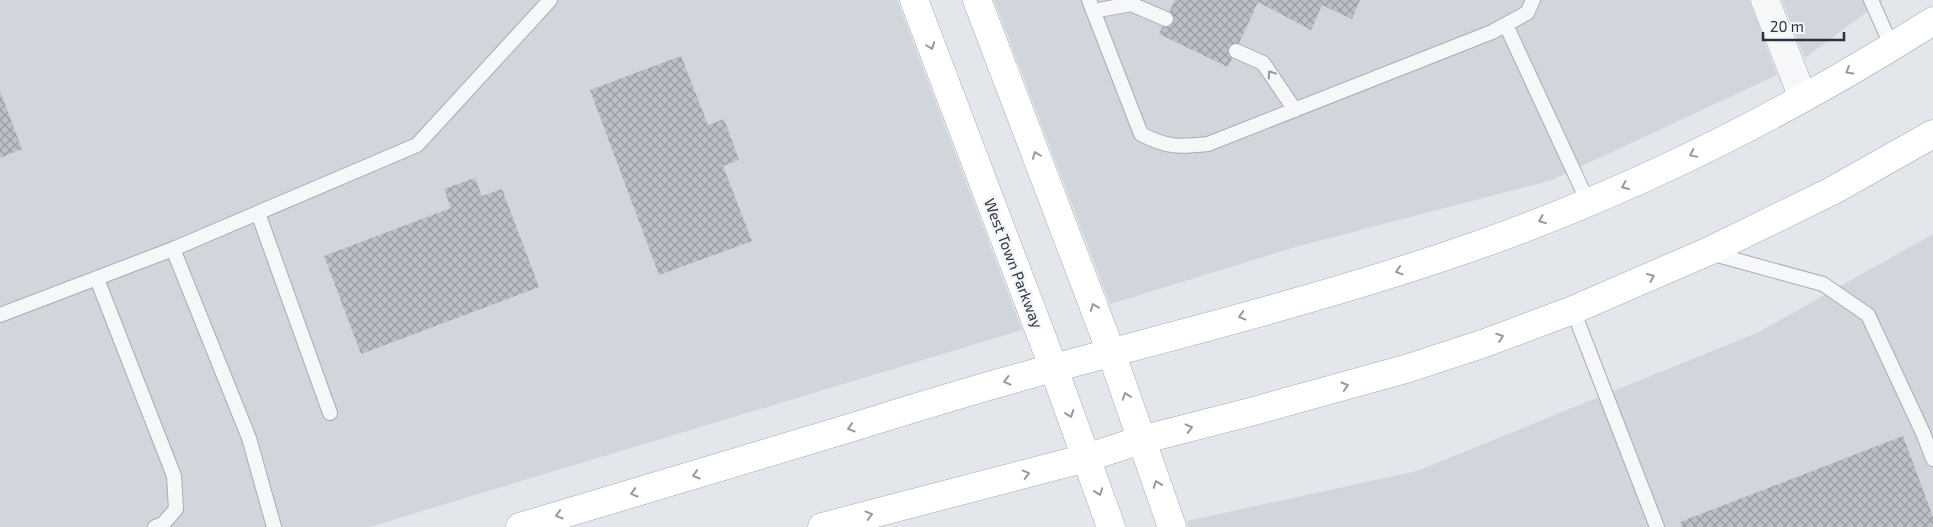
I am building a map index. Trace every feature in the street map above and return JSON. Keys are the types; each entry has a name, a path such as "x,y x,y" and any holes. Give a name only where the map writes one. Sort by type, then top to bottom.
{"main road":[{"name":"West Town Parkway","path":"914,0 1054,369 1111,527"},
{"path":"976,4 1112,352 1172,527"},
{"path":"520,527 999,383 1350,287 1511,233 1588,202 1716,144 1803,98 1933,21"},
{"path":"822,527 1086,458 1141,440 1254,412 1408,368 1485,342 1574,310 1706,252 1832,191 1933,134"}],"street":[{"path":"1766,0 1803,98"}],"lane":[{"path":"0,315 173,249 417,145 550,0"},
{"path":"1166,19 1131,4 1091,6 1141,134 1156,142 1180,147 1208,144 1492,32 1527,13 1533,0"},
{"path":"1871,0 1892,47"},
{"path":"1506,25 1588,202"},
{"path":"1236,51 1263,63 1295,110"},
{"path":"258,213 330,413"},
{"path":"173,249 249,438 274,527"},
{"path":"1706,252 1823,284 1868,316 1933,458"},
{"path":"98,279 174,476 176,509 163,524 154,527"},
{"path":"1574,310 1657,527"}],"shaded area":[{"path":"0,0 897,0 1022,330 369,527 0,527"},
{"path":"994,0 1749,0 1777,75 1552,180 1299,246 1110,304"},
{"path":"1782,0 1883,0 1805,58"},
{"path":"1933,234 1933,527 1189,527 1187,521 1417,471 1759,332"}],"building":[{"path":"1175,0 1360,0 1352,19 1322,5 1311,30 1258,2 1228,67 1159,34"},
{"path":"681,56 708,125 724,119 739,160 723,166 752,241 659,275 590,90"},
{"path":"0,91 22,149 0,158"},
{"path":"475,178 482,196 502,189 539,287 361,354 324,256 451,208 444,189"},
{"path":"1903,436 1933,517 1933,527 1682,527 1680,522"}]}
